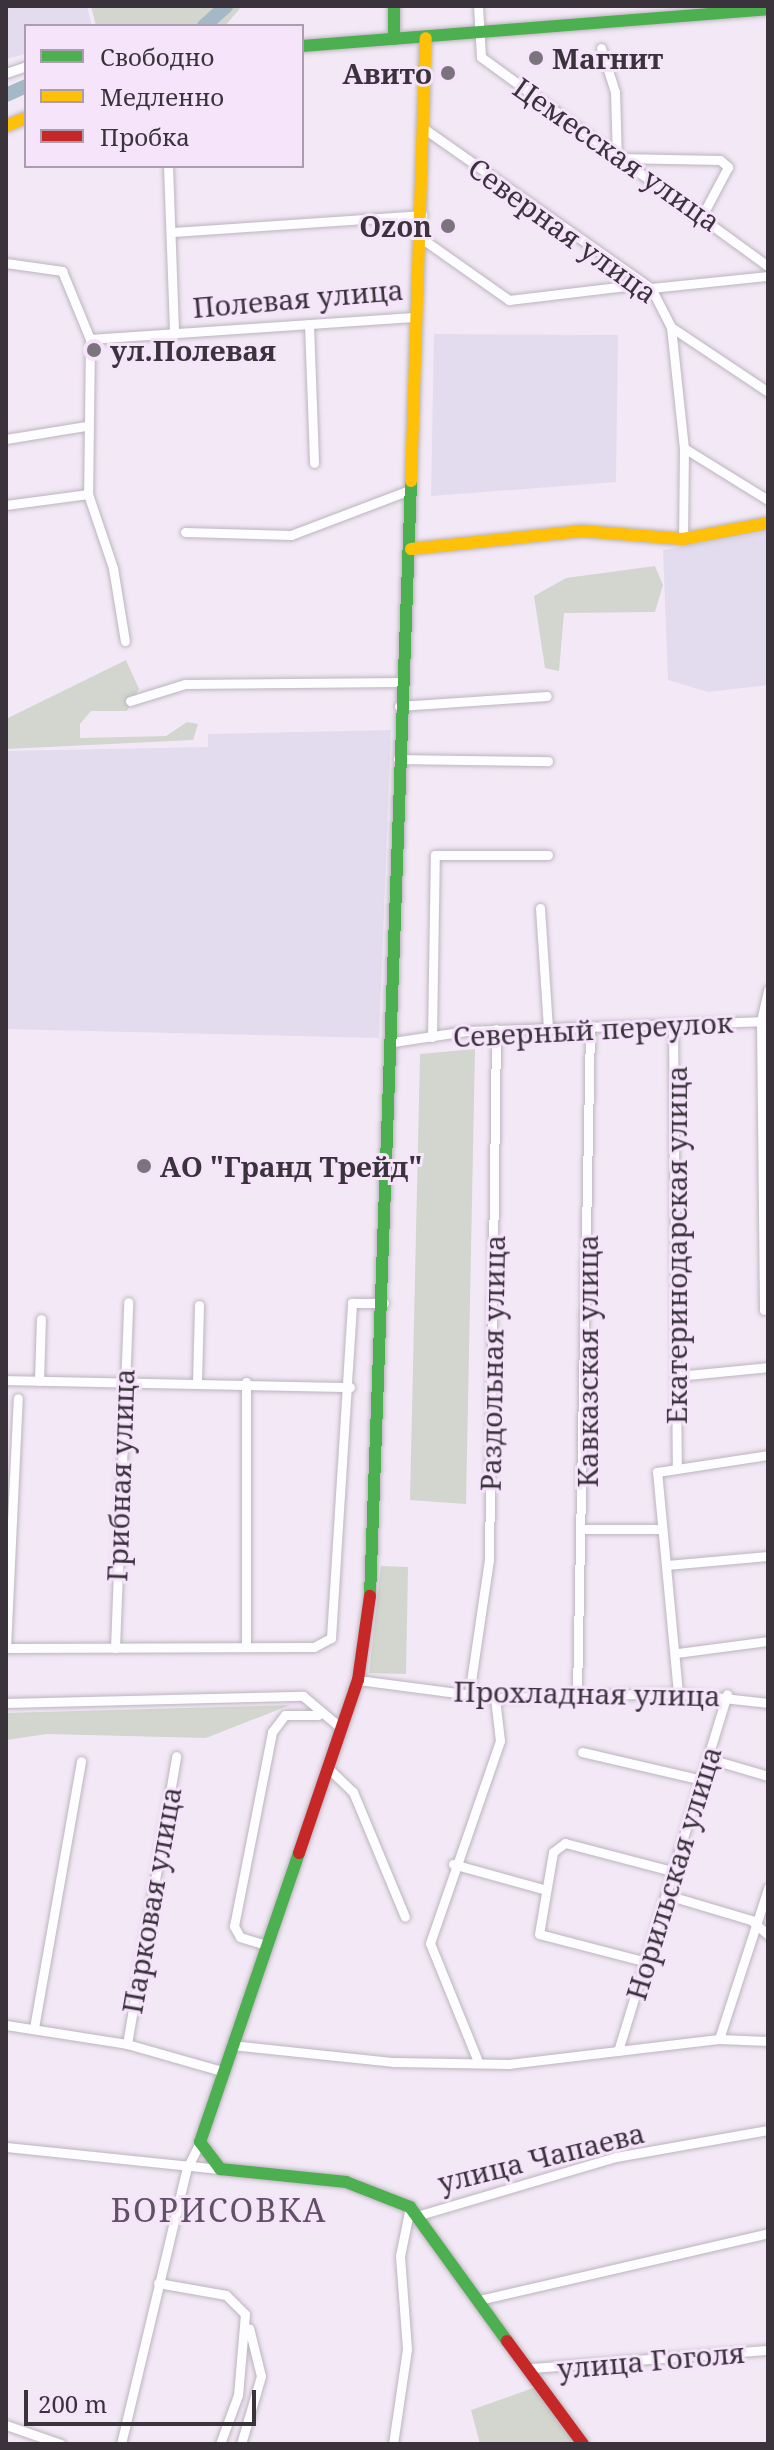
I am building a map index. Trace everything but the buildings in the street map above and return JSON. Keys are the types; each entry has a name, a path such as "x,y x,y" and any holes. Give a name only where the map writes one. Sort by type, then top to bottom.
{"main road":[{"path":"394,6 394,39"},
{"path":"304,46 480,35 768,9"},
{"name":"Полевая улица","path":"416,317 426,130 426,38"},
{"path":"220,2169 200,2142 358,1680 375,1565 393,1042 399,706 411,549 416,317"},
{"path":"411,549 582,531 683,539 768,523"},
{"name":"улица Чапаева","path":"220,2169 346,2182 415,2211"},
{"path":"415,2211 533,2368 583,2444"}],"street":[{"path":"478,6 480,35"},
{"name":"Цемесская улица","path":"480,35 481,57 617,158 703,214 768,266"},
{"path":"601,48 615,92 617,158 720,160 727,177 703,214"},
{"name":"Северная улица","path":"426,130 651,288 671,327 768,392"},
{"path":"168,168 174,232 174,333"},
{"path":"174,232 422,215"},
{"path":"421,238 509,300 626,286 634,278"},
{"path":"6,263 62,271 90,339 85,426 88,494 113,568 125,641"},
{"path":"651,288 768,276"},
{"name":"Полевая улица","path":"90,339 416,317"},
{"path":"309,324 314,463"},
{"path":"671,327 684,448 683,539"},
{"path":"6,439 85,426"},
{"path":"684,448 768,500"},
{"path":"185,532 291,535 412,489"},
{"path":"6,505 88,494"},
{"path":"130,701 185,684 401,682"},
{"path":"399,706 547,696"},
{"path":"398,759 548,761"},
{"path":"432,1037 435,855 548,855"},
{"path":"540,908 548,1028"},
{"name":"Северный переулок","path":"393,1042 496,1029 590,1030 761,1021 768,990"},
{"path":"761,1021 764,1310"},
{"name":"Екатеринодарская улица","path":"673,1025 677,1465"},
{"name":"Раздольная улица","path":"469,1695 489,1560 496,1029"},
{"name":"Кавказская улица","path":"577,1693 586,1529 590,1030"},
{"name":"Грибная улица","path":"115,1648 121,1384 128,1302"},
{"path":"18,1398 11,1487 6,1649 314,1647 331,1638 350,1387 352,1303 384,1303"},
{"path":"197,1382 199,1305"},
{"path":"39,1381 41,1319"},
{"path":"677,1376 768,1367"},
{"path":"6,1380 121,1384 246,1382 350,1387"},
{"path":"246,1382 246,1646"},
{"path":"678,1693 677,1653 655,1479 659,1469 677,1465 768,1455"},
{"path":"586,1529 662,1529"},
{"path":"667,1565 768,1556"},
{"path":"677,1653 768,1641"},
{"name":"Прохладная улица","path":"358,1680 495,1698 577,1693 678,1693 727,1694 768,1703"},
{"name":"Норильская улица","path":"618,2051 643,1961 710,1759 727,1694"},
{"path":"6,1703 303,1696 318,1715 341,1728"},
{"path":"477,2059 430,1943 453,1864 500,1741 495,1698"},
{"path":"266,1945 240,1937 234,1926 272,1732 285,1715 318,1715"},
{"path":"582,1752 702,1780"},
{"name":"Парковая улица","path":"127,2044 176,1756"},
{"path":"710,1759 768,1776"},
{"path":"34,2028 81,1761"},
{"path":"327,1767 353,1792 405,1917"},
{"path":"643,1961 549,1943 537,1925 553,1852 565,1843 672,1871"},
{"path":"453,1864 543,1889"},
{"path":"719,2039 768,1888"},
{"path":"667,1895 756,1922 768,1935"},
{"path":"6,2025 127,2044 222,2071"},
{"path":"231,2045 394,2062 477,2059 509,2064 719,2039 768,2041"},
{"name":"улица Чапаева","path":"415,2211 616,2157 768,2130"},
{"path":"121,2444 187,2168 200,2142"},
{"name":"улица Чапаева","path":"6,2147 220,2169"},
{"path":"393,2444 407,2349 400,2256 415,2211"},
{"path":"483,2299 768,2233"},
{"path":"158,2283 226,2295 248,2325 259,2352 254,2400 241,2444"},
{"path":"220,2444 238,2395 248,2325"},
{"name":"улица Гоголя","path":"533,2368 768,2350"},
{"path":"238,2395 254,2400"},
{"path":"6,2425 61,2444"}],"shaded area":[{"path":"6,6 87,6 92,24 24,24 24,54 6,59"},
{"path":"91,6 242,6 227,24 96,24"},
{"path":"434,334 618,335 616,482 431,496"},
{"path":"768,532 768,685 708,692 668,680 663,550"},
{"path":"655,566 663,585 655,612 564,613 559,671 545,668 534,596 566,578"},
{"path":"126,660 139,689 127,711 91,711 80,724 80,738 166,736 187,722 198,724 193,740 6,749 8,718"},
{"path":"391,730 379,1038 6,1029 6,751 208,747 208,734"},
{"path":"475,1049 466,1504 410,1500 420,1054"},
{"path":"381,1566 408,1567 406,1674 369,1673"},
{"path":"290,1705 206,1738 47,1734 6,1740 6,1713"},
{"path":"536,2387 577,2444 480,2444 471,2410"}],"waterway":[{"path":"206,24 226,6"},
{"path":"6,95 24,87"}],"traffic: fast":[{"path":"394,6 394,39"},
{"path":"304,46 768,9"},
{"path":"370,1596 411,481"},
{"path":"299,1853 200,2142 220,2169 346,2182 410,2207 507,2341"}],"traffic: slow":[{"path":"411,481 426,38"},
{"path":"6,126 24,119"},
{"path":"411,549 582,531 683,539 768,523"}],"traffic: jam":[{"path":"299,1853 358,1680 370,1596"},
{"path":"507,2341 583,2444"}],"place":[{"name":"Магнит","path":"536,58"},
{"name":"Авито","path":"448,73"},
{"name":"Ozon","path":"448,226"},
{"name":"ул.Полевая","path":"94,350"},
{"name":"АО \"Гранд Трейд\"","path":"144,1166"}],"district":[{"name":"БОРИСОВКА","path":"219,2210"}]}
